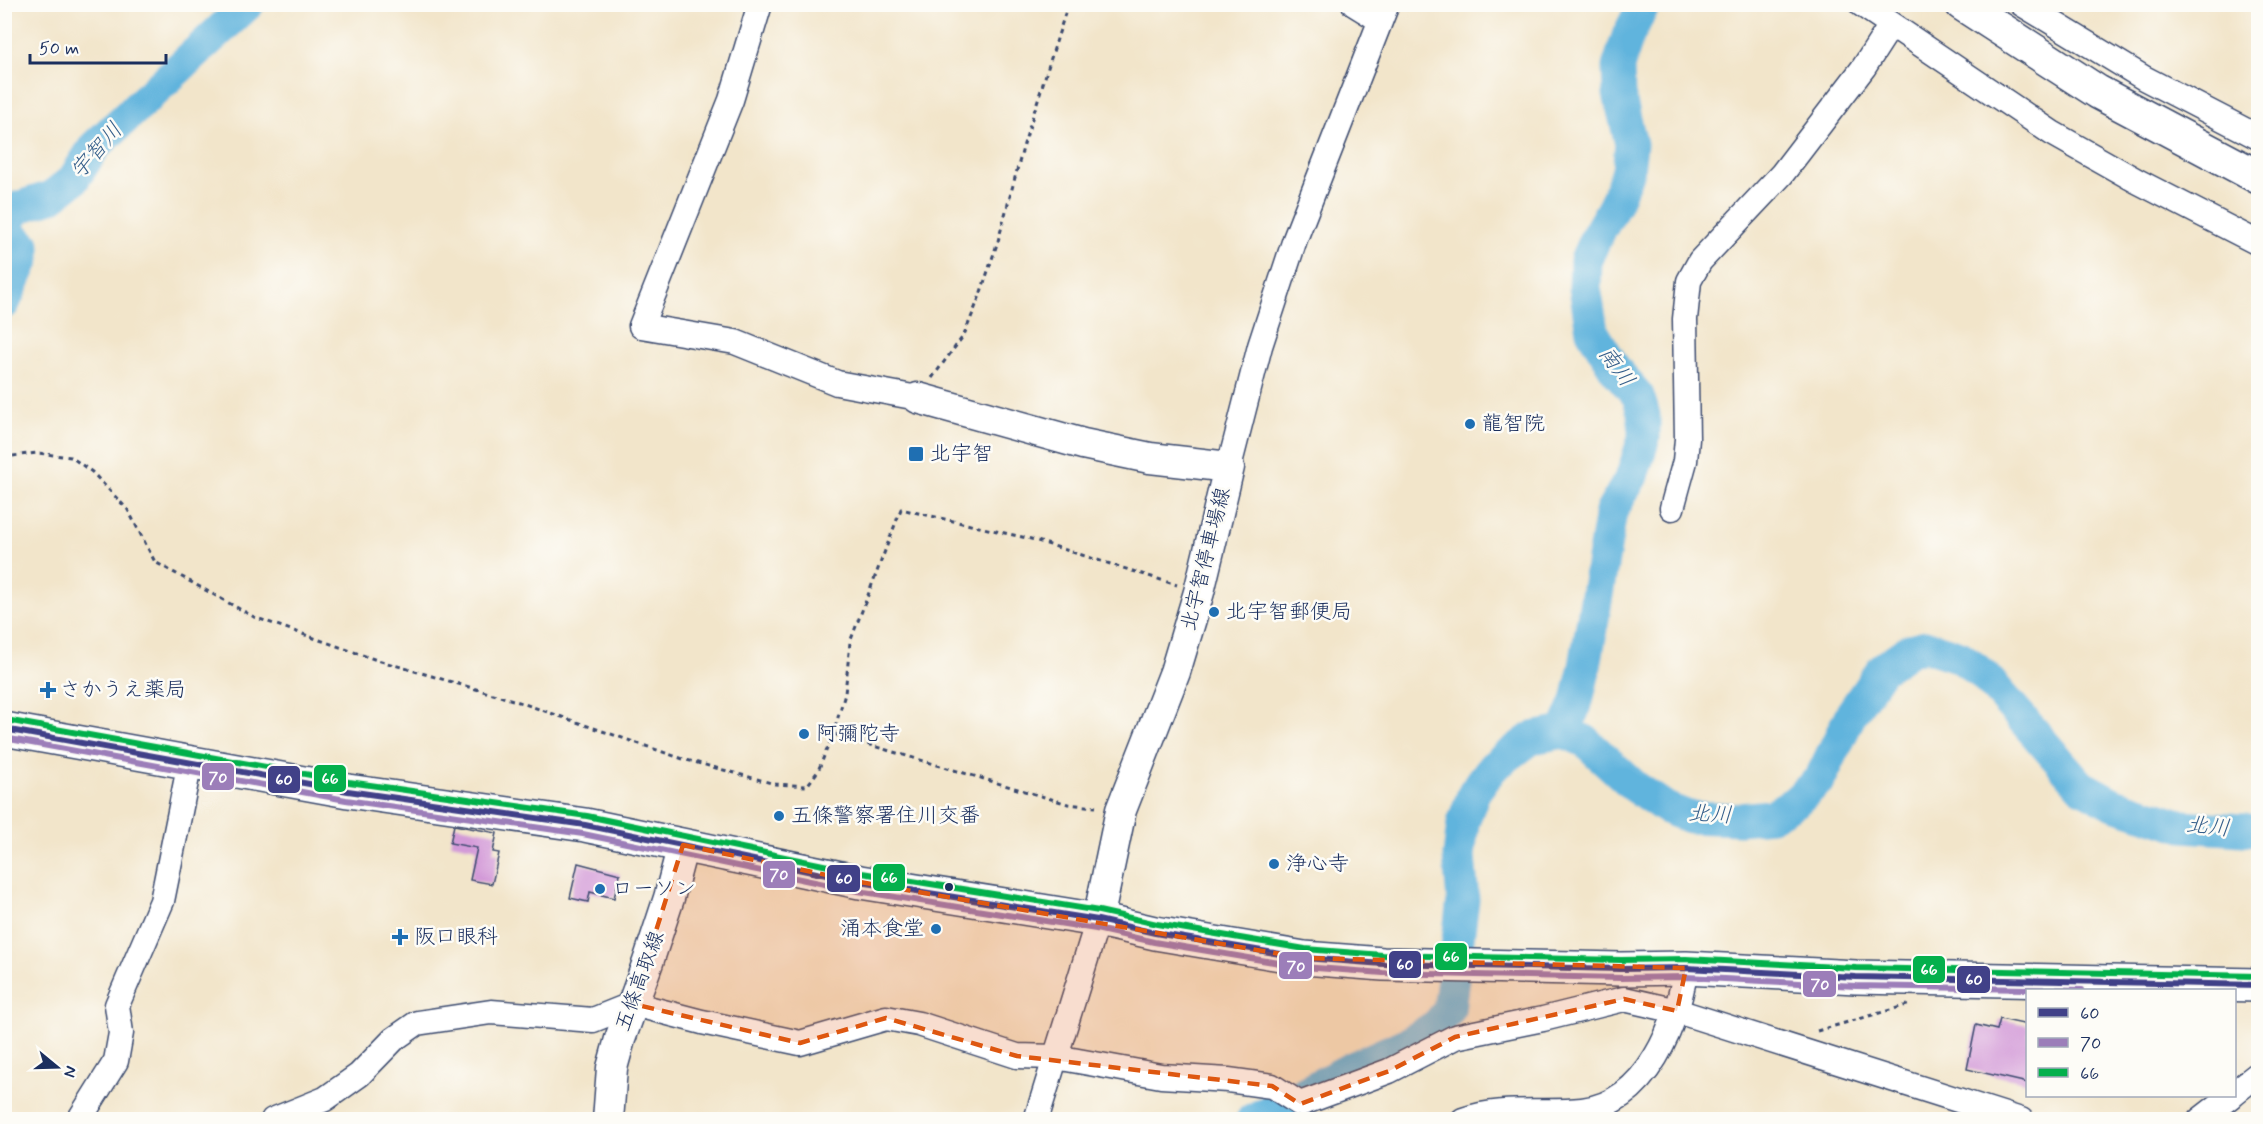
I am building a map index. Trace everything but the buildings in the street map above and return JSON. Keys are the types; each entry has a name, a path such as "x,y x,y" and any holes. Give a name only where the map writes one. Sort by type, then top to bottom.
{"highway":[{"path":"1962,4 2098,92 2259,190"},
{"path":"2098,92 2259,177"},
{"path":"4,729 348,791 585,825 860,882 1098,920 1165,935 1304,958 1383,964 1686,968 1834,976 2259,985"}],"main road":[{"name":"北宇智停車場線","path":"918,398 1083,444 1150,458 1229,467 1199,592 1175,672 1121,810 1098,920"},
{"name":"五條高取線","path":"608,1119 612,1068 669,898 683,845"}],"street":[{"path":"760,4 731,100 641,326 735,342 837,383 918,398"},
{"path":"1229,467 1260,346 1295,239 1383,13 1354,4"},
{"path":"2022,4 2144,78 2259,137"},
{"path":"1868,6 1891,26 2052,133 2137,181 2259,243"},
{"path":"1672,508 1685,461 1687,439 1685,319 1689,281 1700,261 1782,174 1864,67 1891,26"},
{"path":"80,1119 116,1061 121,1033 117,1005 162,900 190,762"},
{"path":"1036,1119 1098,920"},
{"path":"1463,1119 1480,1114 1512,1111 1584,1110 1617,1099 1640,1080 1662,1045 1677,1011 1686,968"},
{"path":"273,1119 325,1099 358,1074 394,1039 417,1023 491,1012 593,1020 633,1004 702,1022 800,1043 886,1018 919,1024 1017,1056 1056,1057 1161,1076 1228,1080 1272,1086 1300,1104 1389,1071 1455,1038 1624,999 1677,1011 2021,1119"},
{"path":"2236,1092 2259,1074"},
{"path":"2200,1119 2228,1097"}],"path":[{"path":"918,398 964,335 979,298 1068,4"},
{"path":"4,457 37,453 71,457 92,472 128,510 155,562 254,617 374,659 513,700 683,759 775,784 807,786 818,771 845,694 850,642 901,509 1030,539 1199,592"},
{"path":"832,734 1068,804 1121,810"},
{"path":"1808,1029 1819,1032 1921,1001 1944,977"}],"highlighted area":[{"path":"683,845 860,882 1304,958 1686,968 1677,1011 1624,999 1455,1037 1389,1071 1300,1104 1272,1086 1017,1056 886,1018 800,1043 633,1004"}],"waterway":[{"name":"宇智川","path":"4,303 24,259 24,246 8,231 7,221 20,207 51,197 73,180 95,146 248,4"},
{"name":"南川","path":"1564,732 1577,701 1585,666 1611,512 1632,476 1644,438 1644,415 1638,396 1615,369 1592,331 1585,288 1586,260 1614,206 1628,171 1631,144 1619,94 1618,67 1628,36 1644,4"},
{"name":"北川","path":"1252,1120 1352,1068 1412,1041 1437,1025 1449,1010 1463,900 1459,856 1463,823 1474,792 1493,767 1532,738 1564,732 1585,741 1634,786 1666,808 1689,817 1739,819 1771,816 1795,802 1820,779 1851,714 1882,669 1909,650 1926,646 1960,657 1984,675 2081,786 2114,804 2183,826 2258,831"}],"transit line":[{"name":"66","path":"6,720 349,782 587,816 862,873 1099,911 1157,924 1305,949 1383,955 1621,960 1686,959 1856,968 2258,976"},
{"name":"60","path":"4,729 348,791 585,825 860,882 1098,920 1155,933 1304,958 1383,964 1621,969 1686,968 1856,977 2258,985"},
{"name":"70","path":"4,738 346,800 583,834 858,891 1096,929 1154,942 1303,967 1383,973 1621,978 1686,977 1856,986 2026,989"}],"place":[{"name":"龍智院","path":"1470,424"},
{"name":"北宇智","path":"916,454"},
{"name":"北宇智郵便局","path":"1214,612"},
{"name":"さかうえ薬局","path":"48,690"},
{"name":"阿彌陀寺","path":"804,734"},
{"name":"五條警察署住川交番","path":"779,816"},
{"name":"浄心寺","path":"1274,864"},
{"name":"ローソン","path":"600,889"},
{"name":"涌本食堂","path":"936,929"},
{"name":"阪口眼科","path":"400,937"}]}
